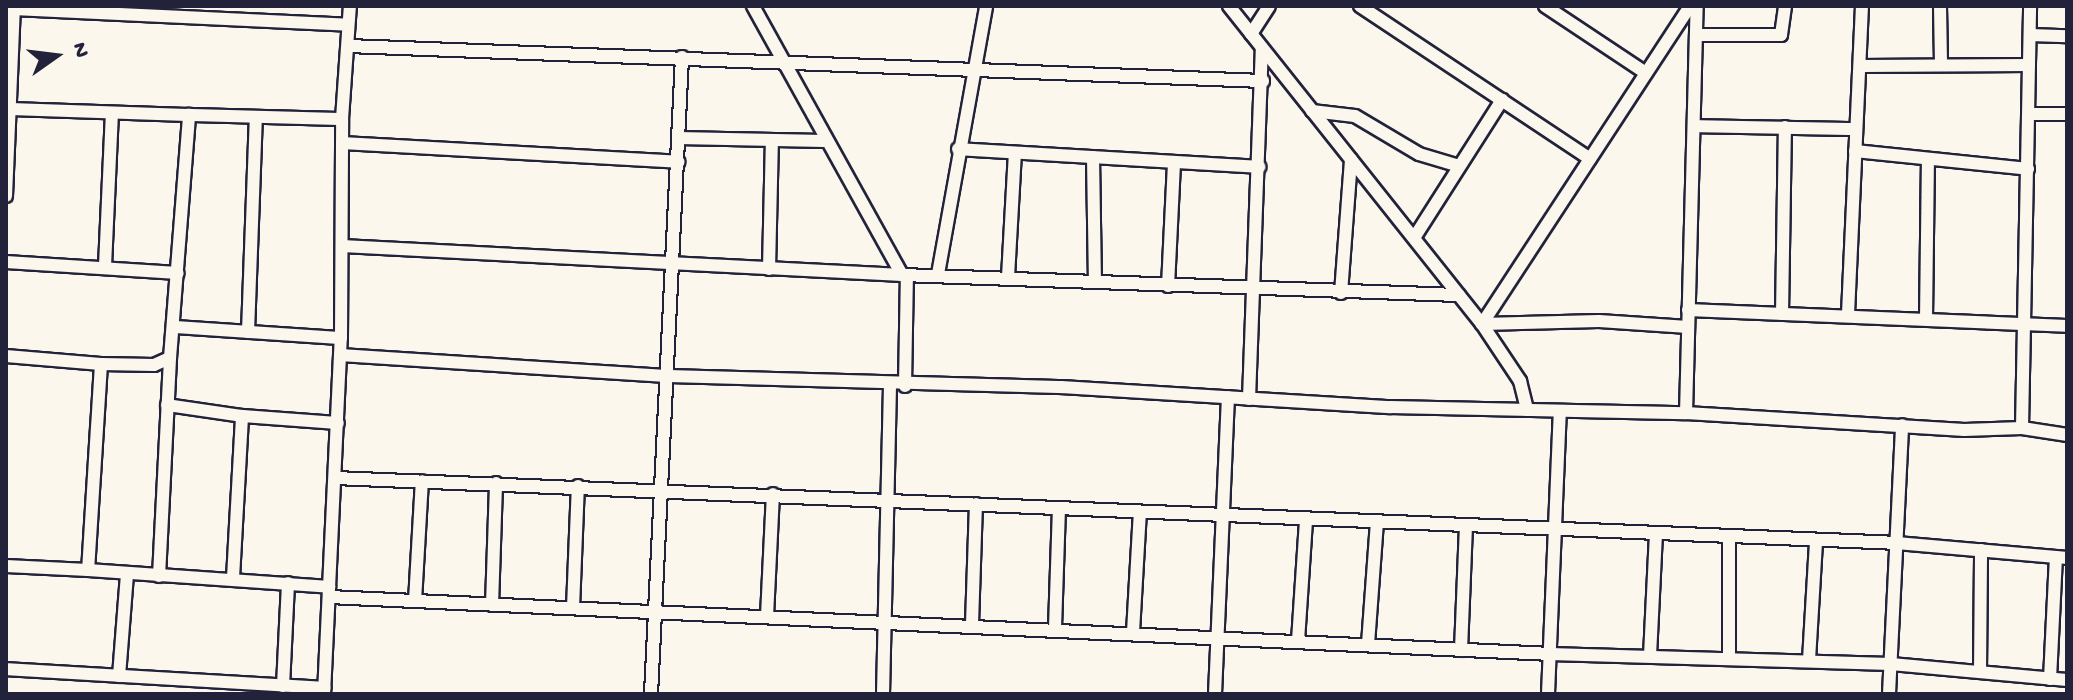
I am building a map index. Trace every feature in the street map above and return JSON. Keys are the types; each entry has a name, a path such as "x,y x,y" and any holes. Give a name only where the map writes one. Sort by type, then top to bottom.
{"street":[{"path":"250,6 250,21"},
{"path":"6,669 324,691 338,423 342,119 350,6"},
{"path":"753,6 824,141 904,275 905,386"},
{"path":"938,274 971,69 986,6"},
{"path":"1229,6 1482,324 1520,381 1527,410"},
{"path":"1251,34 1269,6"},
{"path":"1360,6 1590,159"},
{"path":"1545,6 1646,73"},
{"path":"1482,324 1690,6"},
{"path":"1686,413 1697,6"},
{"path":"1696,35 1781,35 1785,6"},
{"path":"1848,314 1862,6"},
{"path":"1940,6 1941,65"},
{"path":"2022,428 2030,6"},
{"path":"6,196 14,7 124,10 250,21 348,25"},
{"path":"2030,35 2067,36"},
{"path":"348,46 1263,81"},
{"path":"1249,399 1262,48"},
{"path":"651,694 663,489 669,261 678,162 682,57"},
{"path":"1861,66 2029,65"},
{"path":"1414,238 1502,100"},
{"path":"9,109 342,119"},
{"path":"1312,111 1355,116 1419,154 1459,166"},
{"path":"105,266 112,113"},
{"path":"2030,114 2067,114"},
{"path":"159,576 170,358 189,115"},
{"path":"248,332 256,117"},
{"path":"1694,126 1856,129"},
{"path":"1782,314 1785,127"},
{"path":"678,138 824,141"},
{"path":"769,269 772,140"},
{"path":"342,143 678,162"},
{"path":"958,149 1259,167"},
{"path":"1855,151 2028,169"},
{"path":"1008,277 1015,153"},
{"path":"1093,157 1095,282"},
{"path":"1341,293 1351,159"},
{"path":"1926,319 1928,161"},
{"path":"1168,286 1174,162"},
{"path":"342,246 904,275 1459,295"},
{"path":"6,262 178,273"},
{"path":"1688,310 1848,314 2067,326"},
{"path":"1482,324 1599,321 1688,327"},
{"path":"174,327 341,338"},
{"path":"340,355 666,376 890,386 1061,387 1249,399 1686,413 2022,428 2067,435"},
{"path":"6,356 154,365 170,358"},
{"path":"88,570 101,364"},
{"path":"883,694 890,386"},
{"path":"1215,694 1228,397"},
{"path":"167,405 242,416 338,423"},
{"path":"1548,694 1560,411"},
{"path":"233,578 242,416"},
{"path":"1889,694 1902,425"},
{"path":"335,478 663,489 1729,539 1897,543 2062,558 2050,679"},
{"path":"415,601 422,481"},
{"path":"492,605 496,483"},
{"path":"573,608 578,486"},
{"path":"767,616 773,494"},
{"path":"972,624 976,504"},
{"path":"1055,628 1059,508"},
{"path":"1133,632 1140,512"},
{"path":"1298,641 1306,519"},
{"path":"1368,644 1377,522"},
{"path":"1461,650 1466,526"},
{"path":"1650,656 1656,534"},
{"path":"1729,539 1729,657"},
{"path":"1809,660 1816,541"},
{"path":"1980,672 1981,550"},
{"path":"6,566 127,575 233,578 415,601 972,624 1550,654 1809,660 2067,680"},
{"path":"119,676 127,575"},
{"path":"283,686 288,583"}]}
